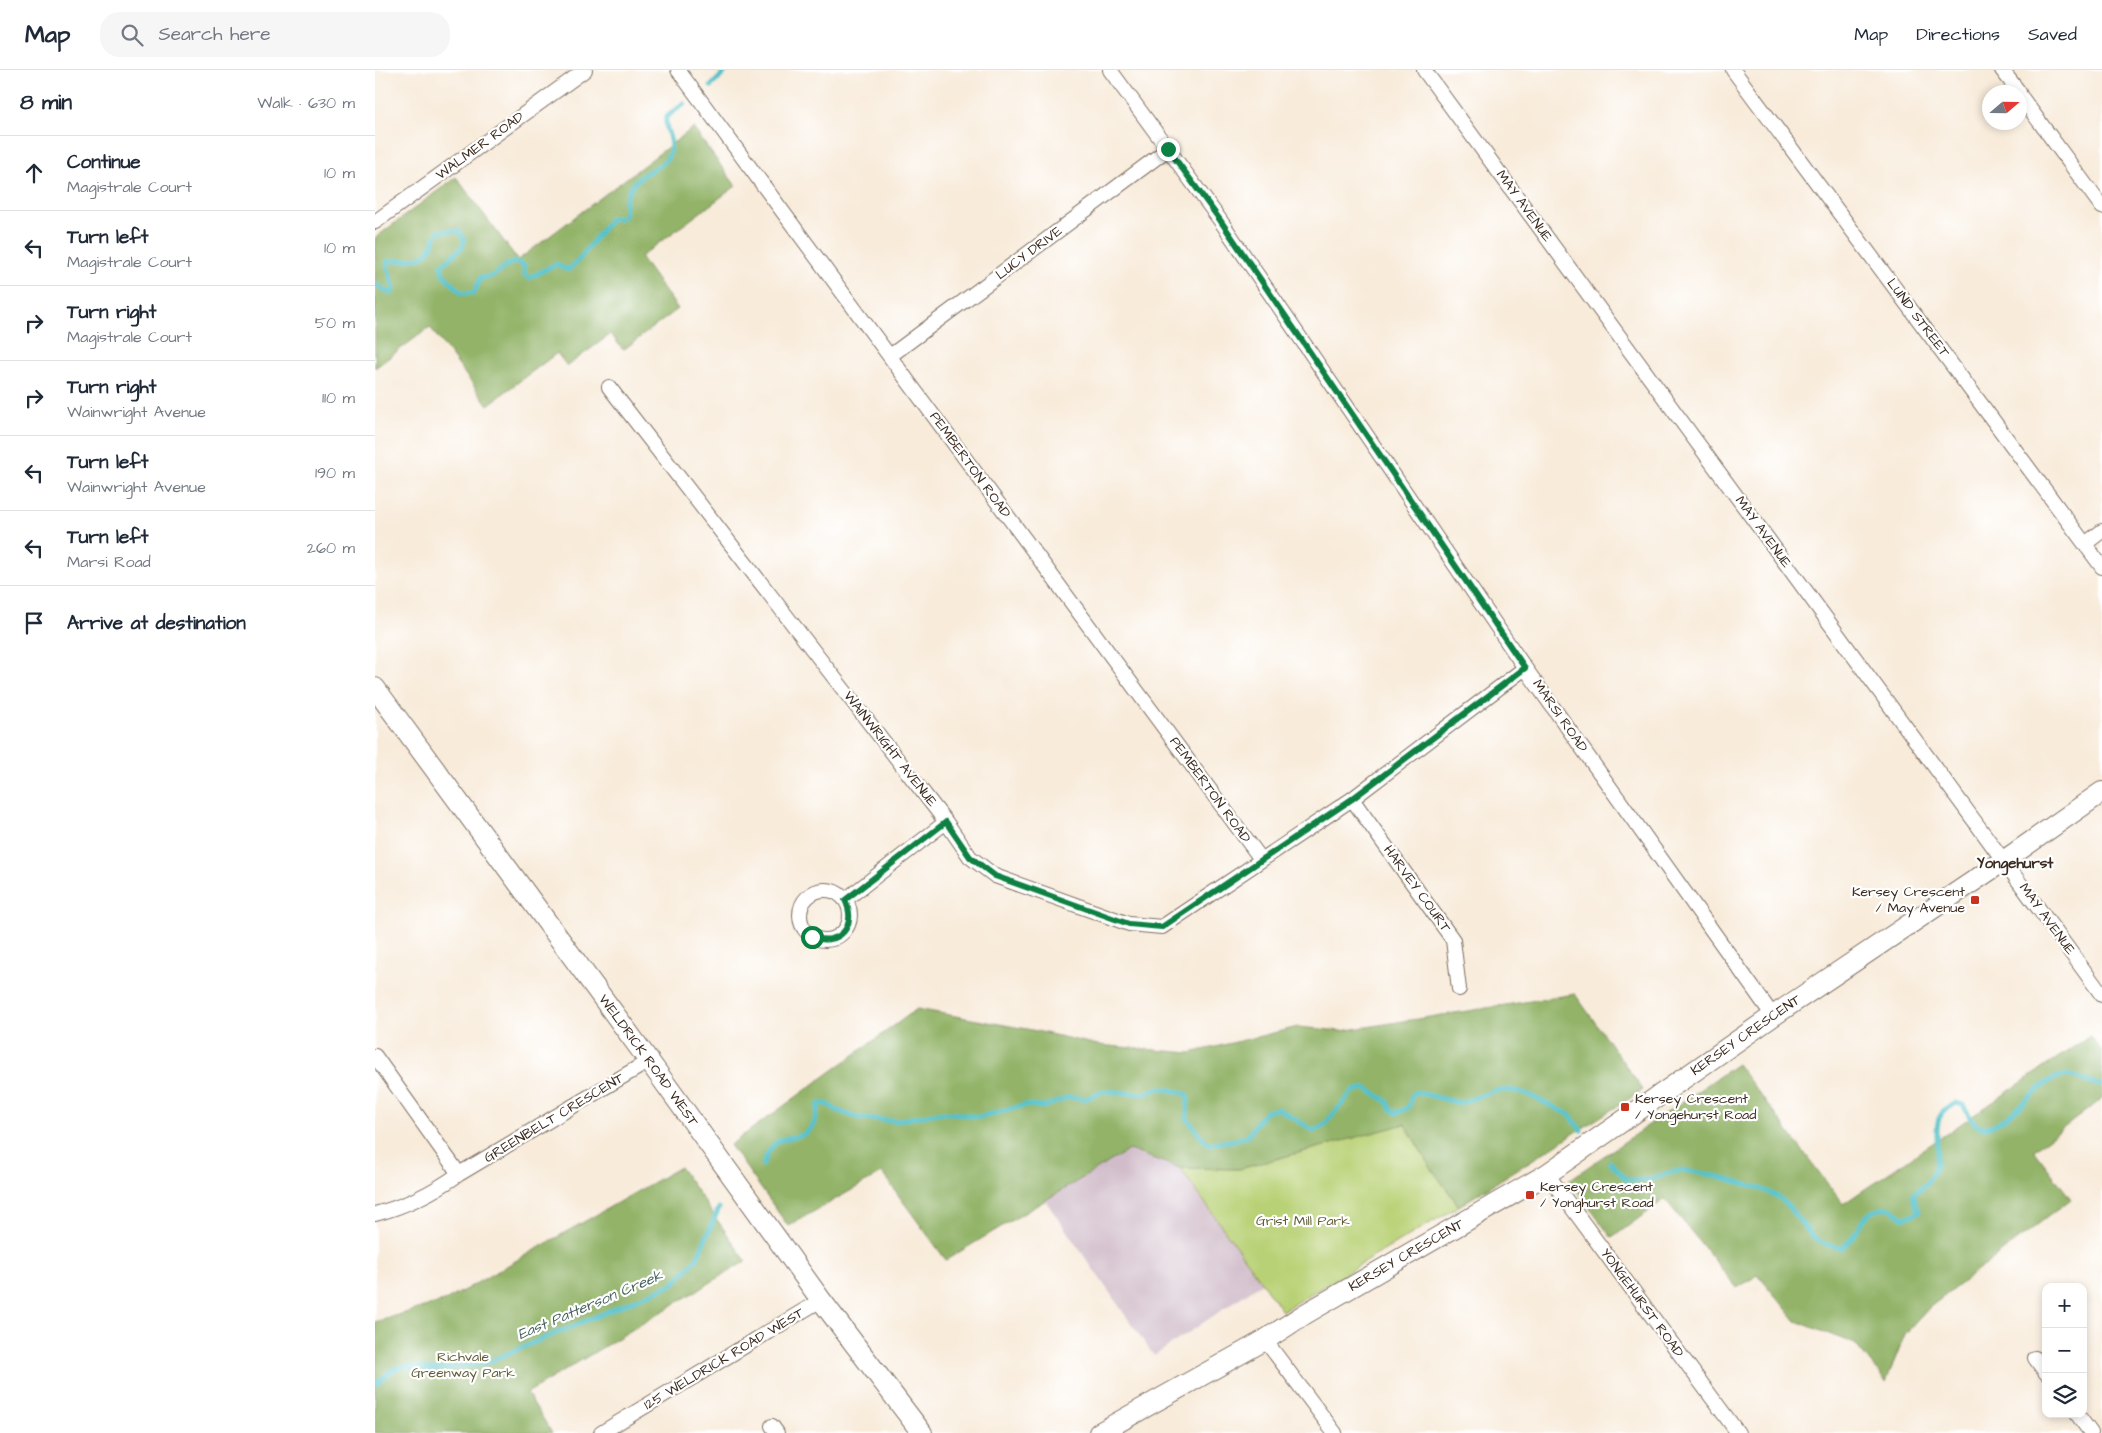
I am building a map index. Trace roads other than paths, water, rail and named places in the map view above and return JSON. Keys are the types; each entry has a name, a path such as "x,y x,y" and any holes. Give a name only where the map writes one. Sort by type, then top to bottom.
{"street":[{"name":"WALMER ROAD","path":"375,222 585,70"},
{"name":"PEMBERTON ROAD","path":"679,70 1261,859"},
{"name":"MARSI ROAD","path":"1110,70 1226,228 1525,668 1773,1016"},
{"name":"MAY AVENUE","path":"1424,70 2005,860 2102,995"},
{"name":"LUND STREET","path":"1733,70 2102,567"},
{"path":"2002,70 2013,85"},
{"path":"2027,104 2102,207"},
{"name":"LUCY DRIVE","path":"890,356 1168,149"},
{"name":"WAINWRIGHT AVENUE","path":"609,387 946,822 970,857 995,876 1129,924 1162,927 1352,799 1525,668"},
{"path":"2085,544 2102,531"},
{"name":"WELDRICK ROAD WEST","path":"375,688 649,1061 821,1300 922,1433"},
{"name":"KERSEY CRESCENT","path":"1099,1433 1265,1340 1313,1309 1547,1174 1773,1016 2005,860 2102,792"},
{"name":"HARVEY COURT","path":"1352,799 1453,940 1459,989"},
{"path":"845,900 946,822"},
{"path":"375,1056 459,1174"},
{"name":"GREENBELT CRESCENT","path":"375,1214 421,1198 441,1187 459,1174 649,1061"},
{"name":"YONGEHURST ROAD","path":"1547,1174 1737,1433"},
{"name":"125 WELDRICK ROAD WEST","path":"601,1433 821,1300"},
{"path":"1265,1340 1335,1433"},
{"path":"2035,1358 2042,1367"},
{"path":"2080,1418 2091,1433"}],"waterway":[{"path":"711,86 727,70"},
{"path":"375,284 391,294 394,289 387,265 388,261 411,260 422,256 430,249 439,231 459,231 464,239 463,246 441,266 443,274 462,293 474,293 481,277 493,275 513,263 525,266 524,273 529,278 556,264 568,270 579,260 611,218 618,219 625,215 626,200 634,183 668,158 671,145 666,127 666,117 684,104"},
{"name":"East Patterson Creek","path":"1610,1162 1626,1179 1645,1180 1678,1171 1687,1171 1730,1180 1760,1189 1779,1198 1812,1236 1830,1246 1842,1248 1855,1234 1867,1215 1873,1211 1892,1208 1903,1218 1912,1216 1919,1211 1915,1205 1913,1194 1926,1184 1933,1173 1936,1162 1939,1120 1943,1112 1956,1103 1963,1105 1974,1122 1984,1127 1993,1125 2003,1119 2044,1085 2059,1077 2072,1076 2089,1083 2102,1085"},
{"name":"East Patterson Creek","path":"763,1165 768,1152 780,1140 800,1136 812,1127 819,1104 827,1104 838,1111 859,1118 895,1121 938,1113 954,1113 979,1117 1026,1105 1044,1107 1069,1097 1085,1099 1104,1091 1145,1094 1159,1088 1188,1095 1187,1119 1209,1144 1236,1140 1249,1135 1256,1123 1267,1111 1279,1109 1314,1131 1324,1125 1353,1091 1365,1088 1387,1101 1391,1109 1397,1113 1409,1107 1412,1095 1416,1092 1460,1103 1495,1091 1511,1090 1527,1094 1570,1115 1581,1130"},
{"name":"East Patterson Creek","path":"375,1385 398,1367 418,1367 430,1370 483,1364 673,1284 696,1260 719,1208"}],"place":[{"name":"Kersey Crescent / May Avenue","path":"1975,900"},
{"name":"Kersey Crescent / Yongehurst Road","path":"1625,1107"},
{"name":"Kersey Crescent / Yonghurst Road","path":"1530,1195"}],"district":[{"name":"Yongehurst","path":"2015,863"}],"park label":[{"name":"Grist Mill Park","path":"1303,1221"},
{"name":"Richvale Greenway Park","path":"463,1365"}]}
